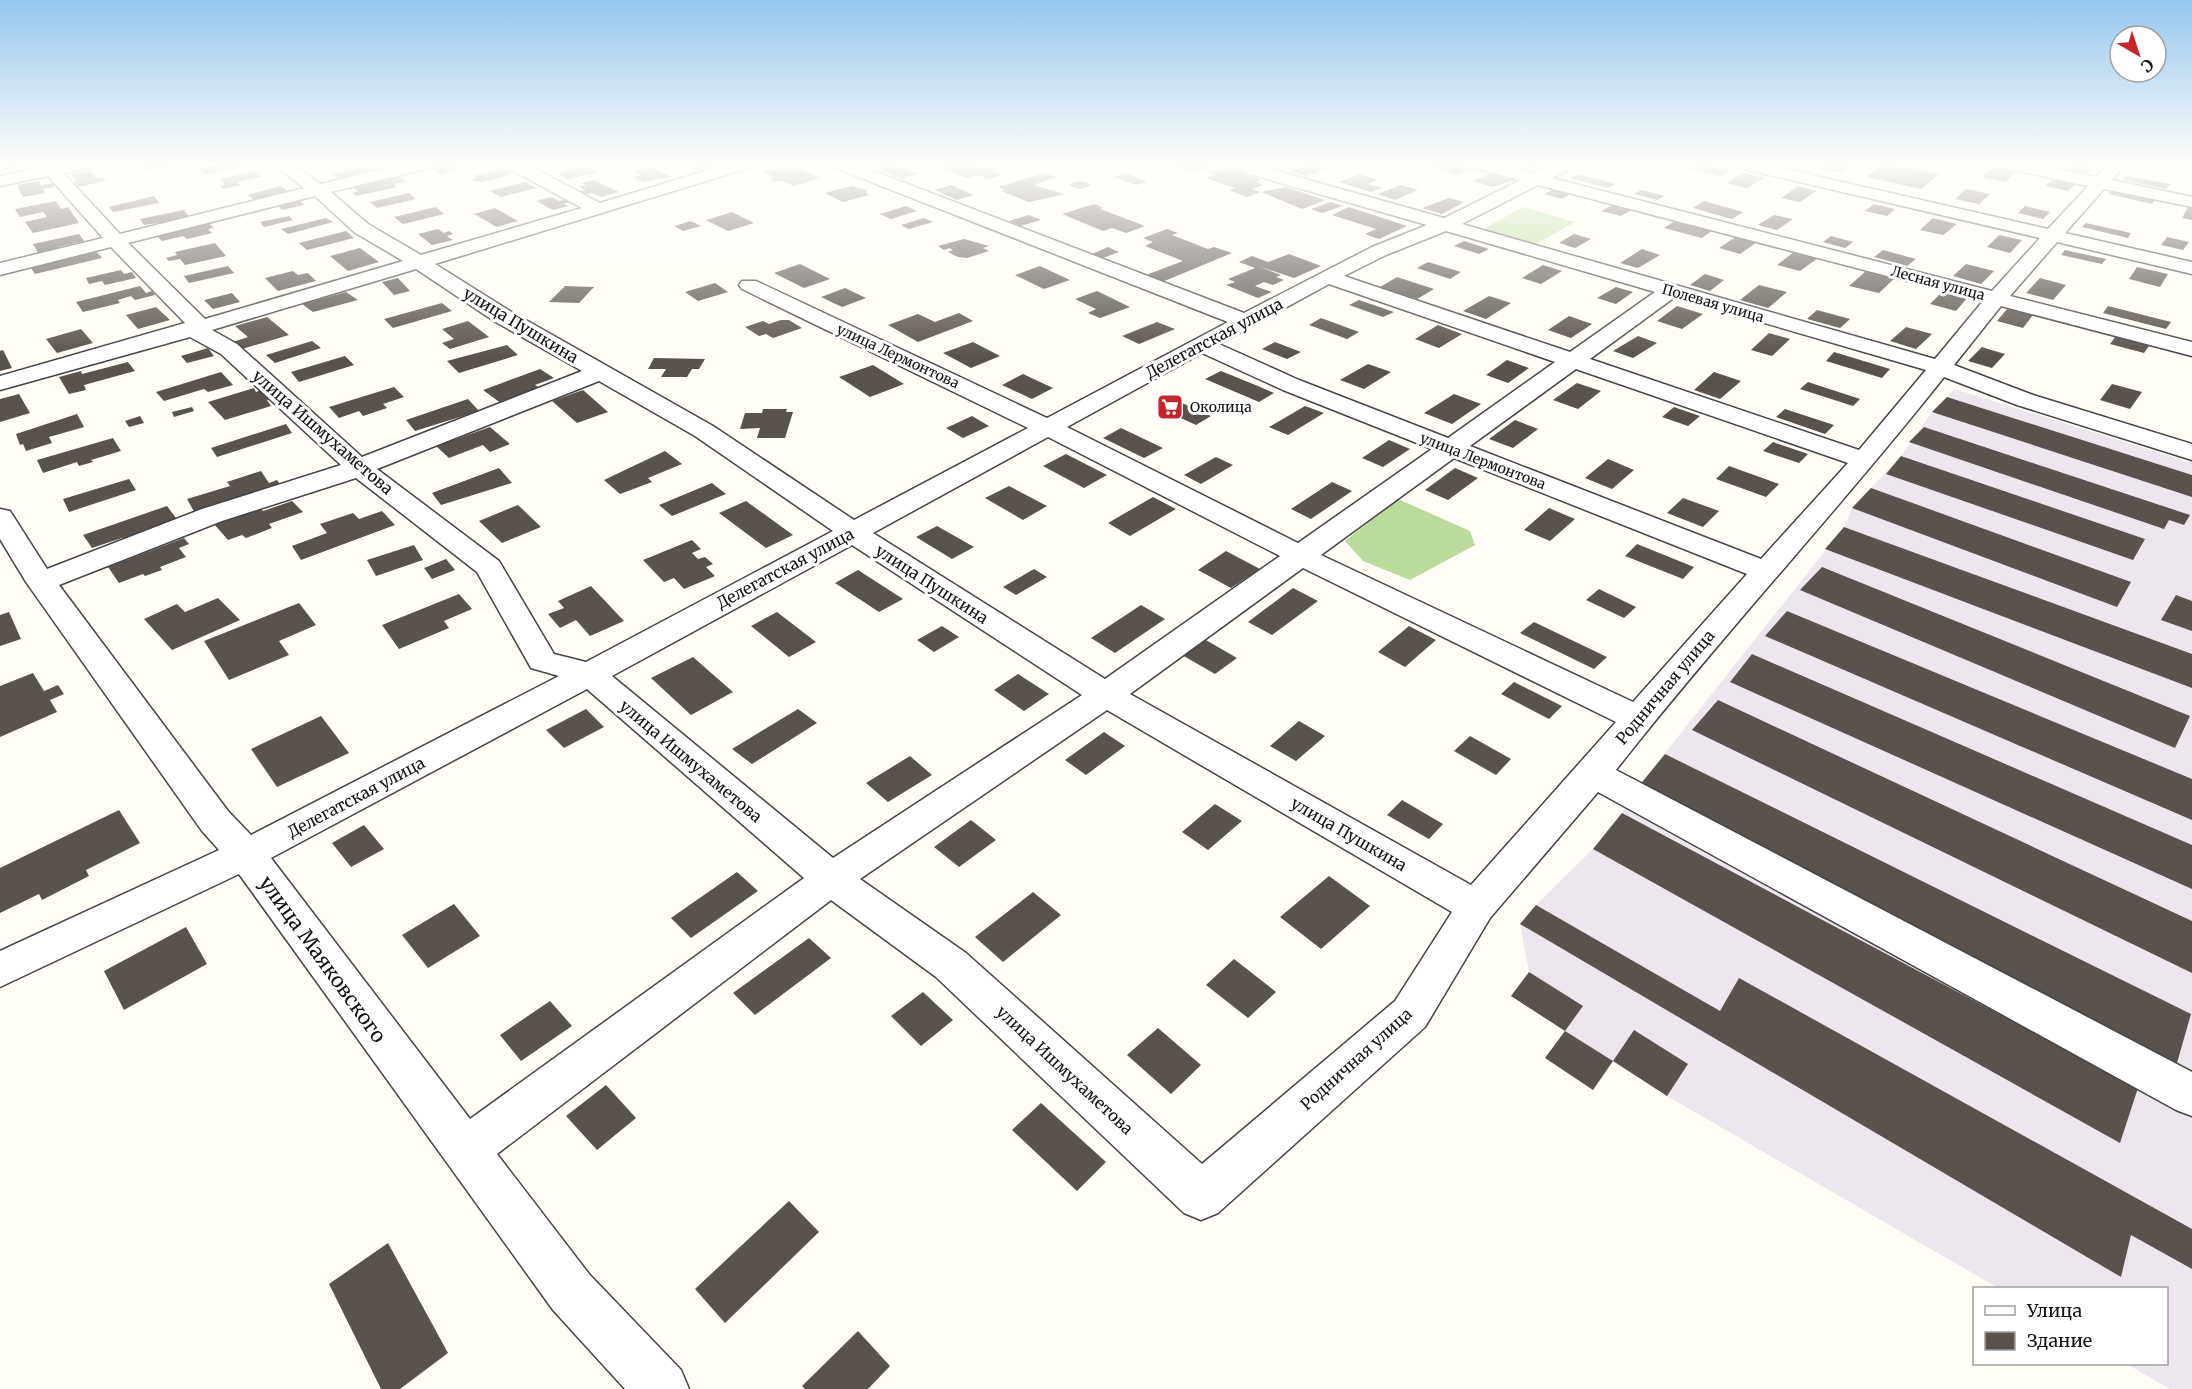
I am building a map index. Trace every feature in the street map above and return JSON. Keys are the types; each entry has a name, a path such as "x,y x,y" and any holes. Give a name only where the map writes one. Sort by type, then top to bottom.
{"street":[{"path":"103,228 118,240 147,275 196,322 193,329"},
{"path":"0,269 166,228"},
{"name":"улица Пушкина","path":"361,228 419,262 502,316 704,431 852,532 1106,695 1476,908"},
{"path":"0,383 193,329 534,228"},
{"path":"1007,228 1245,321"},
{"name":"Делегатская улица","path":"0,970 246,854 590,674 1327,277 1379,251 1437,228"},
{"name":"Полевая улица","path":"1460,228 1670,291 1939,367 2025,400 2192,452"},
{"name":"Лесная улица","path":"1728,228 2192,349"},
{"path":"2017,228 2192,268"},
{"name":"Родничная улица","path":"1201,1196 1410,1014 1476,908 1593,774 1637,718 1864,460 1996,298 2059,228"},
{"path":"1327,277 1864,460"},
{"name":"улица Лермонтова","path":"749,285 1047,427 1301,556 1637,718"},
{"path":"465,1150 831,879 1106,695 1670,291"},
{"name":"улица Ишмухаметова","path":"193,329 229,349 358,467 489,567 542,661 590,674 831,879 951,965 1201,1196"},
{"name":"улица Лермонтова","path":"1202,345 1291,385 1766,571"},
{"path":"41,582 212,515 332,478 601,372"},
{"name":"улица Маяковского","path":"0,517 41,582 215,821 246,854 571,1292 662,1389"},
{"path":"1593,774 2192,1095"}],"shaded area":[{"path":"1955,389 2192,463 2192,1389 2170,1389 2129,1365 2168,1365 2168,1287 1996,1287 1667,1096 1613,1061 1593,1090 1545,1058 1565,1031 1511,996 1529,972 1520,924 1593,849 1622,813 1639,786 1844,527 1852,508 1901,456 1932,412"}],"green space":[{"path":"1486,228 1565,228 1534,245 1482,230"},
{"path":"1398,499 1470,531 1475,545 1410,580 1363,561 1345,541"}],"building":[{"path":"29,228 57,228 33,233"},
{"path":"176,228 214,228 208,229 212,233 187,239 183,236 162,241 154,233"},
{"path":"286,228 311,228 288,234 281,229"},
{"path":"677,228 694,228 683,231"},
{"path":"722,228 738,228 728,231"},
{"path":"1095,228 1140,228 1126,233 1112,228 1103,231"},
{"path":"1372,228 1403,228 1379,239 1365,234 1376,229"},
{"path":"1664,228 1705,228 1713,230 1702,238"},
{"path":"1922,228 1952,228 1943,235 1920,230"},
{"path":"2085,228 2108,228 2131,233 2128,238"},
{"path":"438,229 444,233 449,231 453,234 447,236 453,240 432,245 418,234"},
{"path":"1167,229 1178,233 1172,235 1208,249 1214,247 1232,253 1162,282 1146,275 1183,261 1145,246 1153,242 1143,238"},
{"path":"346,231 354,238 307,250 299,243"},
{"path":"79,234 84,241 58,247 61,251 40,256 33,244"},
{"path":"1574,234 1591,239 1575,248 1559,243"},
{"path":"1999,235 2022,240 2010,253 1987,247"},
{"path":"1831,236 1853,242 1845,248 1823,242"},
{"path":"1736,237 1757,242 1740,254 1719,248"},
{"path":"2167,237 2189,242 2183,250 2161,245"},
{"path":"964,239 989,246 983,248 989,251 967,258 958,257 948,252 953,250 949,248 944,250 938,246"},
{"path":"1464,241 1489,249 1479,254 1454,246"},
{"path":"215,243 226,256 185,265 180,259 169,261 166,258 177,255 175,252"},
{"path":"1108,247 1119,252 1103,258 1092,254"},
{"path":"360,248 379,262 348,271 330,256"},
{"path":"1642,249 1660,255 1638,268 1620,263"},
{"path":"95,250 102,258 35,274 29,265"},
{"path":"1883,250 1916,259 1907,266 1874,257"},
{"path":"2065,250 2106,259 2102,264 2061,255"},
{"path":"1794,252 1818,258 1800,271 1777,265"},
{"path":"1289,254 1321,266 1294,278 1258,266 1281,275 1276,277 1284,280 1273,285 1264,282 1255,286 1272,292 1258,298 1226,285 1235,282 1228,279 1255,268 1239,262 1252,256 1268,262"},
{"path":"1428,262 1461,272 1450,279 1417,268"},
{"path":"800,264 830,279 804,288 774,273"},
{"path":"1966,264 1994,271 1981,284 1953,276"},
{"path":"1543,265 1562,271 1541,284 1522,278"},
{"path":"228,266 234,273 189,283 184,276"},
{"path":"1040,266 1070,280 1044,289 1015,275"},
{"path":"2137,267 2168,274 2160,287 2129,279"},
{"path":"121,270 124,274 132,272 136,278 105,285 102,281 89,284 86,278"},
{"path":"293,271 298,275 308,273 316,281 278,291 265,278"},
{"path":"1866,271 1895,278 1879,293 1849,286"},
{"path":"1705,274 1724,280 1710,291 1690,285"},
{"path":"1397,277 1434,289 1417,299 1380,287"},
{"path":"398,278 410,291 394,295 382,282"},
{"path":"2040,278 2066,285 2053,300 2026,293"},
{"path":"715,283 728,292 698,301 685,292"},
{"path":"1759,285 1787,292 1768,308 1740,300"},
{"path":"140,286 146,293 152,291 155,295 135,300 131,296 118,300 120,303 83,312 76,302"},
{"path":"565,286 594,287 579,303 549,302"},
{"path":"1616,287 1633,292 1616,304 1597,298"},
{"path":"845,288 866,298 842,307 821,297"},
{"path":"1097,291 1130,307 1100,318 1088,313 1096,309 1075,299"},
{"path":"1943,291 1968,297 1956,311 1930,304"},
{"path":"346,292 358,300 313,312 302,304"},
{"path":"232,293 240,302 213,309 204,300"},
{"path":"1489,296 1511,303 1486,319 1463,311"},
{"path":"1359,300 1394,312 1383,317 1349,305"},
{"path":"442,303 452,311 393,328 384,319"},
{"path":"1677,306 1703,314 1682,329 1657,321"},
{"path":"2108,306 2171,322 2166,329 2103,313"},
{"path":"156,307 170,320 138,329 126,315"},
{"path":"2008,308 2033,315 2023,328 1997,321"},
{"path":"1817,310 1850,319 1840,328 1807,319"},
{"path":"959,313 973,321 918,342 888,325 918,314 935,322"},
{"path":"1569,316 1592,324 1571,338 1548,330"},
{"path":"267,317 289,335 242,349 233,342 248,337 235,326"},
{"path":"1321,318 1359,332 1347,339 1309,325"},
{"path":"789,320 802,328 773,338 766,334 759,336 745,327 763,321 769,324"},
{"path":"468,321 489,337 450,349 442,343 454,339 442,329"},
{"path":"1157,322 1175,329 1139,344 1122,336"},
{"path":"1438,325 1462,334 1439,348 1415,339"},
{"path":"1906,327 1932,334 1916,349 1890,341"},
{"path":"81,329 93,343 57,353 46,339"},
{"path":"1769,333 1790,339 1772,356 1751,350"},
{"path":"1638,336 1657,343 1633,358 1613,351"},
{"path":"2116,336 2149,346 2144,353 2110,344"},
{"path":"312,341 321,348 275,363 266,355"},
{"path":"973,342 1000,356 971,368 943,353"},
{"path":"1275,342 1301,352 1287,359 1262,349"},
{"path":"507,345 518,355 459,373 447,361"},
{"path":"1982,347 2005,354 1992,368 1968,361"},
{"path":"208,348 214,356 187,363 181,356"},
{"path":"3,350 12,368 0,371 0,351"},
{"path":"1834,352 1890,369 1882,378 1826,361"},
{"path":"345,356 354,365 299,382 291,372"},
{"path":"654,358 705,359 699,369 692,369 687,377 661,377 666,369 648,369"},
{"path":"1507,360 1529,368 1508,383 1486,375"},
{"path":"128,362 135,371 84,385 86,390 69,394 59,377 81,371 82,374"},
{"path":"1368,364 1391,372 1364,389 1340,380"},
{"path":"873,365 904,384 870,397 839,377"},
{"path":"540,369 554,378 535,385 541,389 502,404 483,390"},
{"path":"1221,371 1274,393 1259,402 1205,379"},
{"path":"221,372 233,385 208,392 204,389 164,401 156,392"},
{"path":"1714,372 1741,381 1720,399 1694,390"},
{"path":"1023,374 1053,388 1032,399 1002,385"},
{"path":"1808,382 1860,399 1853,406 1800,389"},
{"path":"1577,383 1601,391 1578,409 1553,400"},
{"path":"2112,384 2142,392 2130,409 2100,400"},
{"path":"394,387 404,397 383,404 387,408 363,416 359,411 339,418 329,407"},
{"path":"254,388 256,392 265,389 272,399 267,400 271,406 225,420 208,402"},
{"path":"583,390 608,412 577,423 552,401"},
{"path":"19,394 30,413 0,422 0,399"},
{"path":"1454,394 1481,404 1452,424 1424,413"},
{"path":"1947,397 2192,475 2192,497 1932,412"},
{"path":"468,399 479,411 415,431 406,420"},
{"path":"1173,399 1211,416 1196,425 1157,407"},
{"path":"1305,406 1324,413 1288,435 1269,427"},
{"path":"192,407 194,411 174,417 172,412"},
{"path":"1674,407 1700,416 1688,426 1662,417"},
{"path":"763,409 787,409 786,412 793,412 785,438 757,438 760,428 740,429 745,413 762,413"},
{"path":"1785,409 1834,425 1825,434 1776,417"},
{"path":"77,414 84,427 49,437 52,443 26,451 23,444 20,445 16,434"},
{"path":"140,416 144,423 129,427 125,421"},
{"path":"972,416 989,426 963,438 946,428"},
{"path":"1515,420 1538,429 1513,448 1489,439"},
{"path":"286,424 292,433 217,457 211,448"},
{"path":"490,427 510,444 490,452 483,445 449,458 436,446"},
{"path":"1924,427 2190,515 2184,525 2169,520 2164,529 1909,442"},
{"path":"1121,428 1163,448 1144,458 1103,438"},
{"path":"113,438 121,451 91,460 93,462 79,466 77,462 43,473 37,460"},
{"path":"1389,440 1410,449 1383,467 1362,458"},
{"path":"1773,442 1808,454 1799,463 1763,451"},
{"path":"665,451 682,464 648,478 652,482 620,494 604,480"},
{"path":"1066,454 1107,475 1084,488 1043,466"},
{"path":"1901,456 2145,539 2133,560 1886,474"},
{"path":"1216,457 1233,465 1201,484 1184,475"},
{"path":"1608,459 1634,470 1612,489 1585,478"},
{"path":"1729,466 1779,484 1766,497 1716,479"},
{"path":"499,468 512,483 441,505 432,493"},
{"path":"1455,468 1478,478 1448,500 1425,490"},
{"path":"261,471 269,483 277,480 282,487 196,515 187,499 230,486 227,482"},
{"path":"129,479 136,490 69,512 63,499"},
{"path":"1332,482 1352,491 1311,519 1291,509"},
{"path":"712,483 726,494 672,516 659,505"},
{"path":"1009,486 1047,506 1023,520 985,498"},
{"path":"1871,488 2131,582 2117,607 1852,508"},
{"path":"1153,497 1176,509 1130,536 1108,523"},
{"path":"1683,498 1719,511 1703,527 1667,513"},
{"path":"292,501 303,512 269,524 272,528 246,538 242,535 228,540 214,524 259,507 263,511"},
{"path":"746,501 793,535 766,548 719,513"},
{"path":"518,505 541,527 502,543 479,521"},
{"path":"167,506 179,522 125,541 122,538 92,548 83,535"},
{"path":"1549,508 1575,519 1550,541 1524,530"},
{"path":"382,511 395,525 301,560 292,546 327,533 320,524 353,513 359,519"},
{"path":"937,526 974,547 952,559 916,537"},
{"path":"1844,527 2192,654 2192,688 1825,549"},
{"path":"184,538 189,544 179,548 186,557 160,567 162,570 119,583 108,567"},
{"path":"692,540 701,549 692,553 698,559 705,557 713,564 706,567 715,576 684,589 674,578 664,582 643,560"},
{"path":"1637,544 1694,567 1683,579 1625,556"},
{"path":"414,545 423,560 376,576 367,560"},
{"path":"1226,551 1260,569 1231,588 1198,570"},
{"path":"446,559 455,570 432,579 424,568"},
{"path":"1822,567 2190,716 2175,748 1800,590"},
{"path":"1034,569 1047,577 1016,595 1003,587"},
{"path":"858,570 903,599 879,612 835,583"},
{"path":"591,586 624,621 590,636 576,620 560,628 548,614 564,608 558,601"},
{"path":"1293,588 1318,601 1272,635 1248,622"},
{"path":"1599,589 1636,607 1624,618 1586,600"},
{"path":"459,594 472,609 444,621 449,628 399,649 382,625"},
{"path":"2176,595 2192,601 2192,631 2161,620"},
{"path":"218,598 240,620 172,650 144,619 177,604 185,612"},
{"path":"299,603 316,625 279,641 289,655 229,680 204,641"},
{"path":"1141,605 1165,619 1115,653 1091,638"},
{"path":"1787,611 2192,779 2192,820 1765,636"},
{"path":"9,612 21,639 0,646 0,615"},
{"path":"777,612 816,642 789,657 751,626"},
{"path":"1534,622 1607,657 1594,669 1520,633"},
{"path":"942,626 959,637 934,652 917,640"},
{"path":"1409,626 1436,640 1405,667 1378,652"},
{"path":"1204,639 1237,658 1215,674 1182,655"},
{"path":"1752,654 2192,845 2192,889 1730,682"},
{"path":"693,657 733,692 691,715 651,678"},
{"path":"33,673 44,691 58,685 64,694 50,700 57,712 0,737 0,686"},
{"path":"1018,674 1049,694 1024,711 994,690"},
{"path":"1514,682 1562,706 1549,719 1501,694"},
{"path":"1718,700 2192,921 2192,973 1692,730"},
{"path":"586,709 604,727 564,748 546,730"},
{"path":"798,709 817,723 752,764 732,749"},
{"path":"321,716 349,753 277,787 251,749"},
{"path":"1299,721 1325,736 1296,761 1270,746"},
{"path":"1104,732 1125,746 1086,775 1065,760"},
{"path":"1470,736 1511,759 1496,775 1454,751"},
{"path":"1665,754 2191,1014 2177,1063 1639,786"},
{"path":"910,756 932,775 888,802 866,783"},
{"path":"1402,800 1443,824 1429,839 1387,815"},
{"path":"1215,804 1242,821 1208,850 1182,832"},
{"path":"119,810 140,843 86,870 89,876 42,900 39,894 0,913 0,868"},
{"path":"1622,813 2138,1088 2120,1143 1593,849"},
{"path":"971,820 996,840 959,867 934,847"},
{"path":"364,825 384,849 351,867 332,843"},
{"path":"737,872 758,891 691,938 671,918"},
{"path":"1329,876 1370,906 1321,949 1280,917"},
{"path":"1033,892 1061,915 1003,962 975,937"},
{"path":"454,904 480,936 428,968 402,935"},
{"path":"1536,905 1720,1011 1739,978 2192,1229 2192,1269 2131,1235 2121,1277 1520,924"},
{"path":"186,927 207,964 124,1010 104,971"},
{"path":"809,938 831,958 755,1015 733,993"},
{"path":"1234,959 1276,992 1248,1018 1206,985"},
{"path":"1529,972 1583,1006 1565,1031 1511,996"},
{"path":"923,992 953,1020 921,1046 891,1016"},
{"path":"550,1001 572,1026 521,1061 500,1035"},
{"path":"1158,1028 1201,1065 1171,1094 1127,1055"},
{"path":"1634,1030 1688,1064 1667,1096 1613,1061"},
{"path":"1565,1031 1613,1061 1593,1090 1545,1058"},
{"path":"606,1085 636,1118 597,1150 566,1116"},
{"path":"1041,1103 1106,1162 1077,1191 1012,1130"},
{"path":"789,1201 819,1232 725,1323 695,1289"},
{"path":"388,1243 448,1353 400,1389 381,1389 329,1284"},
{"path":"858,1331 890,1366 868,1389 805,1389 802,1386"}],"place":[{"name":"Околица","path":"1170,407"}]}
